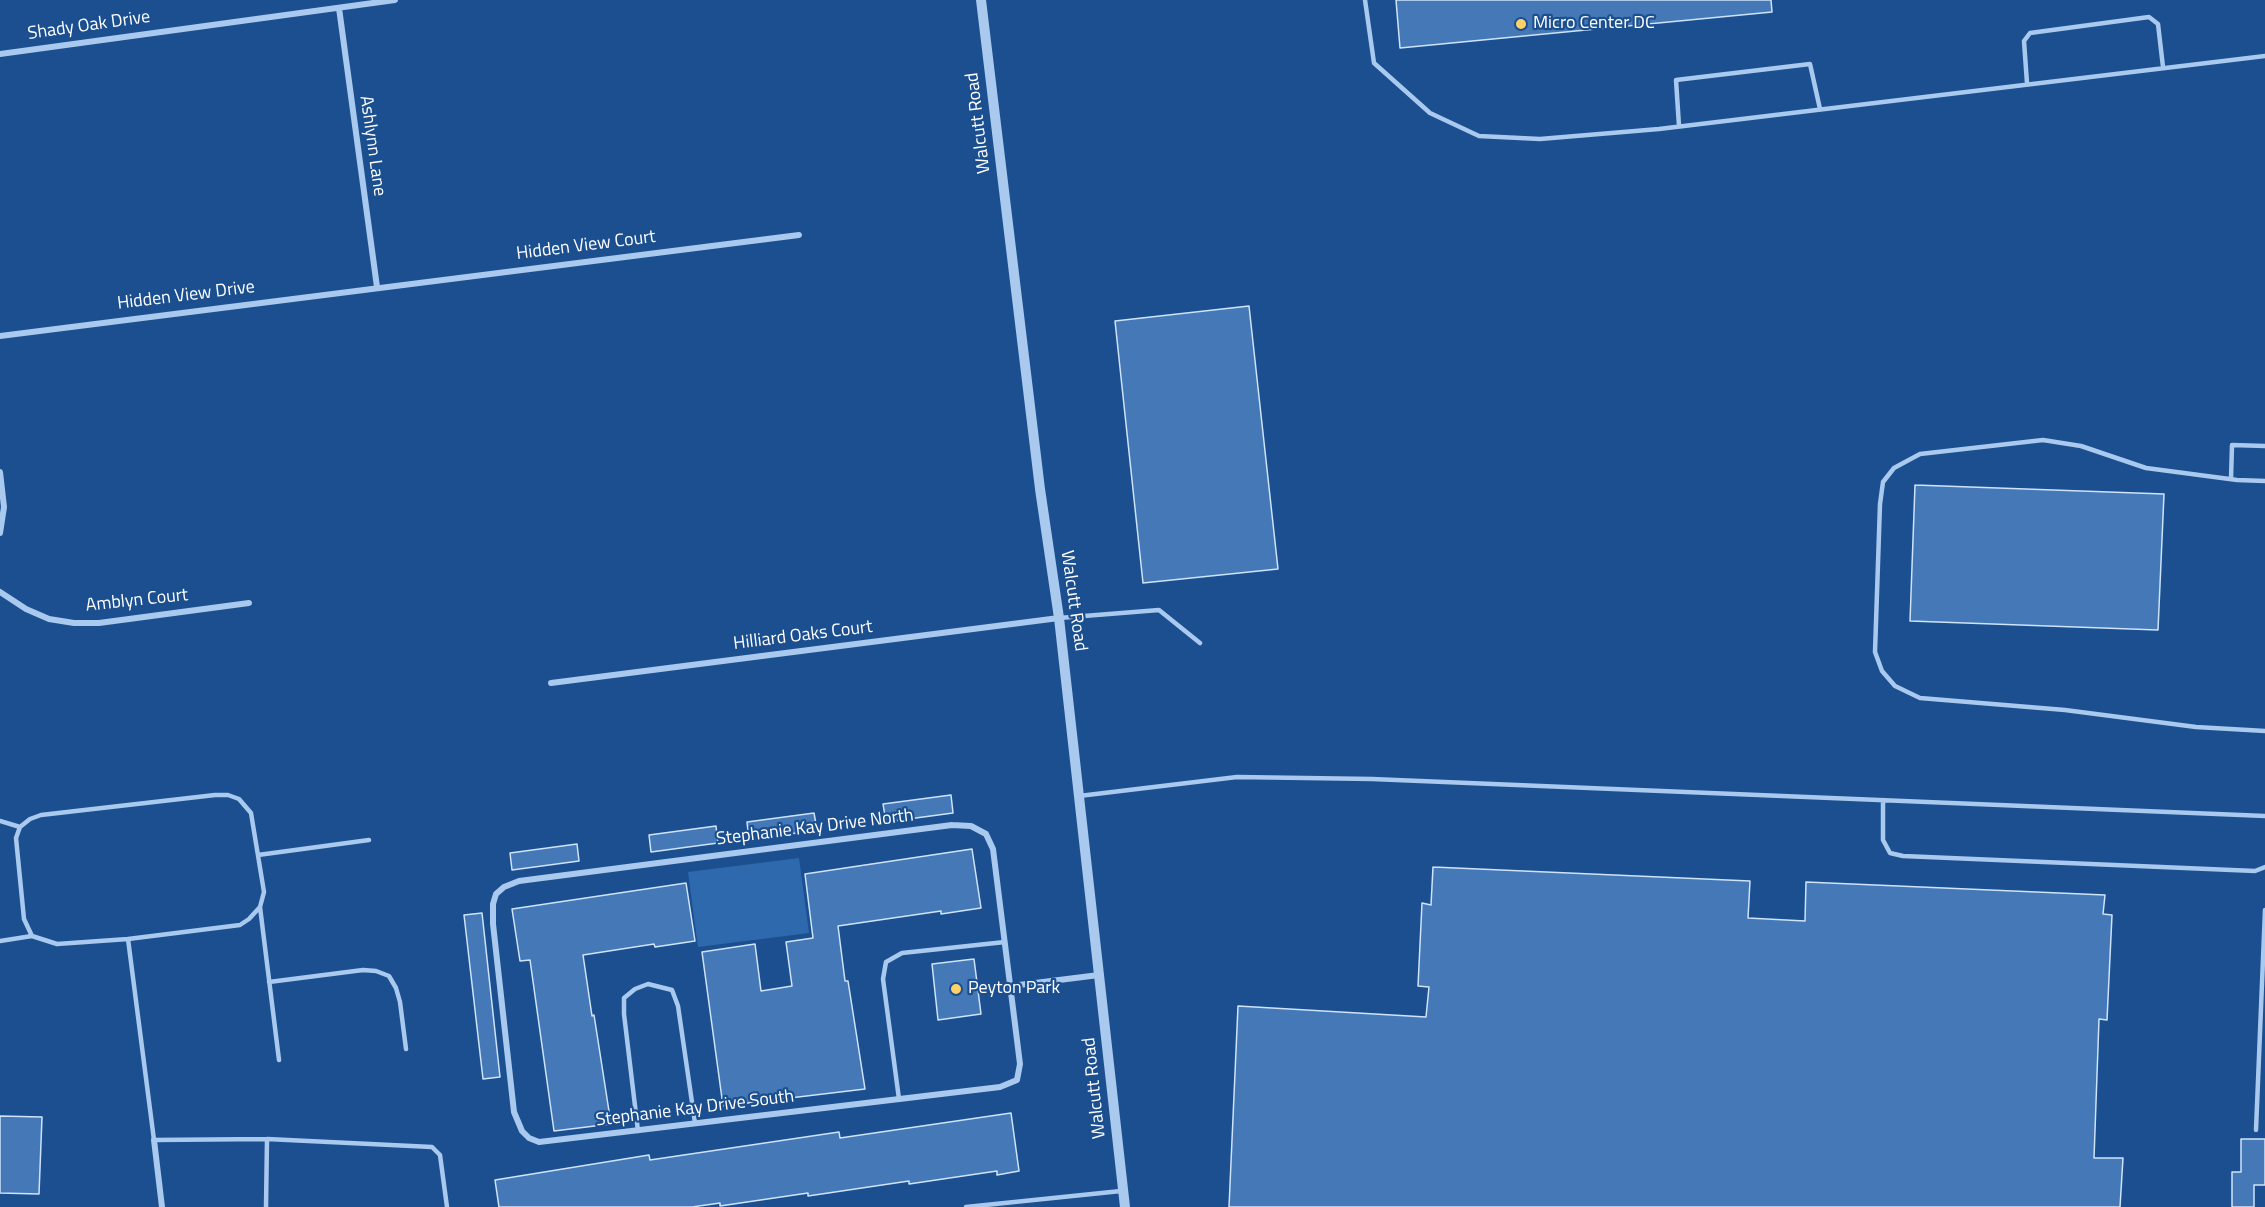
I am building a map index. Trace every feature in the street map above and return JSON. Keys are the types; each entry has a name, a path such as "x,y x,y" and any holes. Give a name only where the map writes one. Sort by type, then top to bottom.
{"street":[{"name":"Shady Oak Drive","path":"0,54 395,0"},
{"name":"Walcutt Road","path":"981,0 1040,489 1059,618 1125,1207"},
{"name":"Ashlynn Lane","path":"339,8 377,287"},
{"name":"Hidden View Court","path":"377,287 800,235"},
{"name":"Hidden View Drive","path":"0,336 377,287"},
{"path":"0,472 4,507 0,533"},
{"name":"Amblyn Court","path":"0,592 26,609 49,619 74,623 99,623 249,603"},
{"name":"Hilliard Oaks Court","path":"551,683 1059,618"},
{"name":"Stephanie Kay Drive North","path":"496,894 504,886 519,881 952,825 971,826 986,834 993,849 1011,986"},
{"name":"Stephanie Kay Drive South","path":"496,894 493,904 493,924 514,1112 522,1131 529,1138 539,1142 1000,1087 1017,1080 1020,1064 1011,986"},
{"path":"1011,986 1099,975"},
{"path":"154,1140 162,1207"}],"lane":[{"path":"1365,0 1374,63 1430,113 1479,136 1540,139 1679,126 2265,56"},
{"path":"2027,83 2024,40 2030,33 2149,17 2158,24 2163,67"},
{"path":"1679,126 1676,80 1810,64 1820,109"},
{"path":"2265,481 2146,468 2081,446 2043,440 1920,454 1894,468 1883,482 1880,504 1875,652 1882,671 1895,686 1920,698 2065,710 2196,727 2265,731"},
{"path":"2231,479 2232,445 2265,446"},
{"path":"1059,618 1159,610 1200,643"},
{"path":"1079,796 1243,777 1372,779 2265,816"},
{"path":"32,936 24,919 16,838 20,827 30,819 41,815 215,795 228,795 239,800 251,813 264,892 260,907 279,1060"},
{"path":"1883,800 1883,840 1890,853 1903,856 2255,871 2265,867"},
{"path":"0,821 20,827"},
{"path":"258,855 369,840"},
{"path":"0,941 32,936 57,944 128,939 240,925 260,907"},
{"path":"2256,1130 2265,910"},
{"path":"128,939 154,1140 267,1139 432,1147 440,1155 447,1207"},
{"path":"899,1099 883,979 886,962 902,953 1005,942"},
{"path":"269,982 363,970 376,970 389,976 400,1002 406,1049"},
{"path":"638,1131 624,998 635,989 648,984 672,990 678,1006 695,1123"},
{"path":"266,1207 267,1139"},
{"path":"966,1207 1123,1190"}],"shaded area":[{"path":"799,858 809,933 698,947 688,872"}],"building":[{"name":"Micro Center DC","path":"1396,0 1771,0 1772,12 1400,48"},
{"path":"1249,306 1278,569 1143,583 1115,321"},
{"path":"1915,485 2164,494 2158,630 1910,621"},
{"path":"951,795 953,813 886,822 883,804"},
{"path":"814,813 817,830 749,840 747,822"},
{"path":"716,826 718,843 651,852 649,835"},
{"path":"577,844 579,861 512,870 510,853"},
{"path":"972,849 981,908 941,914 941,911 838,926 845,981 848,981 865,1089 723,1106 702,952 755,944 761,991 792,986 786,942 813,938 805,874"},
{"path":"1433,867 1750,881 1748,918 1805,921 1806,882 2105,895 2103,914 2112,915 2107,1020 2099,1019 2094,1158 2123,1158 2120,1207 1229,1207 1238,1006 1426,1017 1429,987 1418,986 1422,903 1431,905"},
{"path":"686,883 695,941 655,947 654,944 583,955 611,1124 554,1131 530,960 520,961 512,909"},
{"path":"482,913 500,1077 483,1079 464,915"},
{"name":"Peyton Park","path":"974,959 981,1014 938,1020 932,964"},
{"path":"1011,1113 1019,1171 997,1175 997,1171 909,1184 909,1181 720,1206 720,1203 692,1207 499,1207 495,1180 649,1155 650,1160 839,1132 840,1138"},
{"path":"0,1116 42,1117 39,1194 0,1193"},
{"path":"2241,1139 2265,1139 2265,1185 2254,1185 2254,1207 2232,1207 2232,1172 2241,1172"}],"place":[{"name":"Micro Center DC","path":"1521,24"},
{"name":"Peyton Park","path":"956,989"}]}
